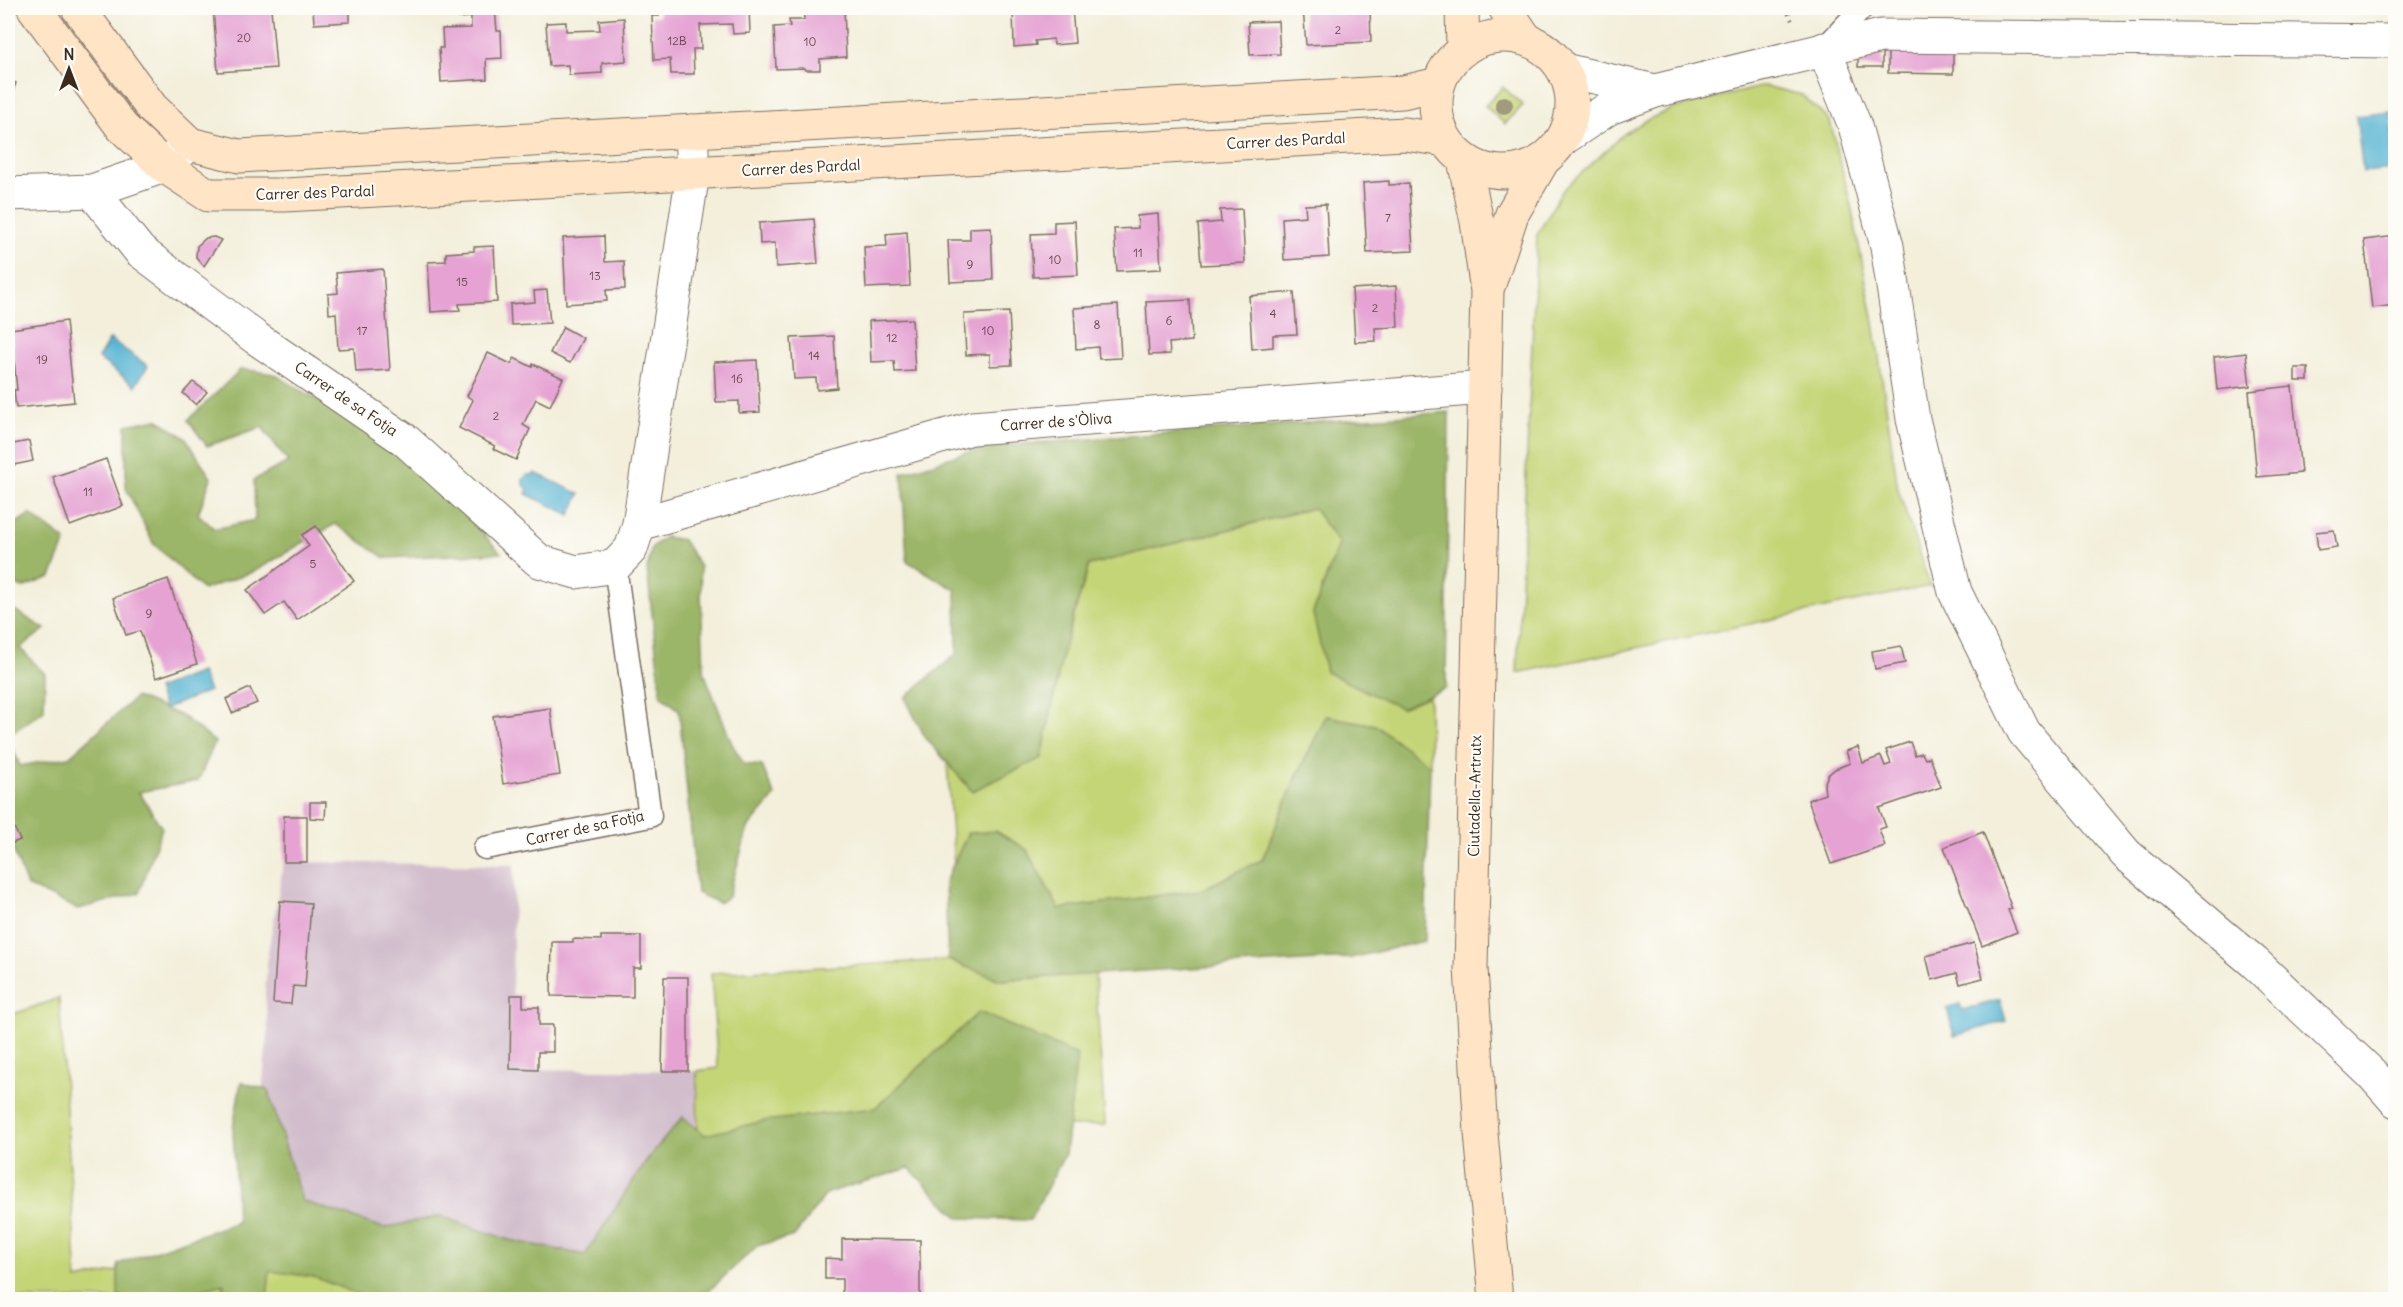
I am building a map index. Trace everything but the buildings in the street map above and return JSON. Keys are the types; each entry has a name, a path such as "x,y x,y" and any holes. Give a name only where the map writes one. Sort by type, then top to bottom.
{"street":[{"name":"Carrer des Pardal","path":"34,8 122,127 164,166 207,195 285,195 1405,134 1455,150"},
{"path":"78,8 152,108 190,144 238,156 1321,97 1403,92 1438,84"},
{"path":"1462,8 1463,50"},
{"path":"1505,8 1526,39"},
{"path":"1504,36 1526,39 1542,47 1564,70 1571,86 1573,104 1571,121 1564,138 1542,162 1512,214 1487,291 1477,222 1455,150 1438,123 1435,104 1438,84 1448,65 1463,50 1483,39 1504,36"},
{"path":"1564,138 1609,108 1655,91 1881,36 2396,41"},
{"path":"1824,49 1855,126 1887,246 1913,419 1955,592 2024,732 2126,854 2254,962 2372,1074 2396,1101"},
{"path":"1564,70 1655,91"},
{"path":"615,566 631,549 639,524 693,173 691,130"},
{"path":"8,194 92,191 164,166 190,144"},
{"path":"1455,150 1483,169 1503,173 1523,170 1542,162"},
{"name":"Carrer de sa Fotja","path":"92,191 140,251 256,338 405,440 539,561 576,573 615,566"},
{"name":"Ciutadella-Artrutx","path":"1487,291 1471,968 1481,1133 1496,1299"},
{"name":"Carrer de s'Òliva","path":"639,524 972,429 1485,388"}],"lane":[{"path":"1824,49 1862,8"},
{"name":"Carrer de sa Fotja","path":"485,848 650,816 615,566"}],"shaded area":[{"path":"284,862 514,865 511,1069 697,1071 698,1148 634,1294 266,1238 255,1164 268,1030 265,993 268,952"}],"green space":[{"path":"1764,86 1802,95 1830,121 1852,210 1874,323 1898,489 1930,586 1517,673 1537,235 1562,191 1625,133 1675,108"},
{"path":"1503,87 1523,105 1505,124 1485,106"},
{"path":"241,369 274,374 381,438 437,485 501,553 385,558 335,524 255,571 203,590 153,543 126,488 126,425 157,419 186,438 211,478 198,514 215,529 255,520 254,480 288,462 262,427 207,446 188,420"},
{"path":"1449,412 1446,688 1401,708 1326,672 1313,613 1339,543 1313,508 1089,565 1063,651 1042,758 972,791 925,737 905,698 957,653 956,590 907,561 902,473 983,447"},
{"path":"1313,508 1339,543 1313,613 1401,708 1429,696 1430,766 1375,725 1326,717 1296,778 1262,860 1201,890 1059,909 1026,849 968,833 954,865 947,762 973,791 1063,651 1089,565"},
{"path":"30,514 66,541 51,577 22,588 8,580 8,529"},
{"path":"665,537 683,540 700,567 704,672 732,744 744,764 762,766 775,796 748,828 728,897 719,903 697,893 679,710 661,695 647,569 652,547"},
{"path":"8,606 45,629 20,648 45,674 44,710 8,736"},
{"path":"136,697 182,716 215,742 198,781 139,792 162,828 139,893 78,909 27,886 8,836 8,736 20,766 69,757"},
{"path":"1326,716 1375,725 1430,766 1425,941 1350,958 1001,980 948,960 945,882 968,833 996,831 1026,849 1059,909 1201,890 1262,860 1296,778"},
{"path":"948,960 1001,980 1095,974 1105,1125 724,1136 687,1299 8,1299 8,1016 59,998 77,1280 266,1238 634,1294 698,1148 697,1071 718,1068 711,973"},
{"path":"979,1012 1077,1055 1065,1154 1030,1220 959,1218 909,1168 827,1193 794,1236 757,1246 700,1299 369,1299 314,1277 270,1271 267,1299 222,1299 224,1284 173,1298 118,1298 118,1264 237,1222 233,1128 241,1082 268,1090 302,1201 384,1228 440,1216 509,1240 585,1255 648,1158 683,1117 705,1135 764,1121 875,1108"}],"water":[{"path":"2391,112 2395,169 2363,172 2356,116"},
{"path":"110,339 148,366 135,386 98,358"},
{"path":"535,473 580,494 570,515 526,494 528,489 523,484 523,479"},
{"path":"201,672 209,691 164,709 157,689"},
{"path":"2000,1000 2006,1021 1954,1036 1947,1008 1960,1004 1962,1010"}]}
